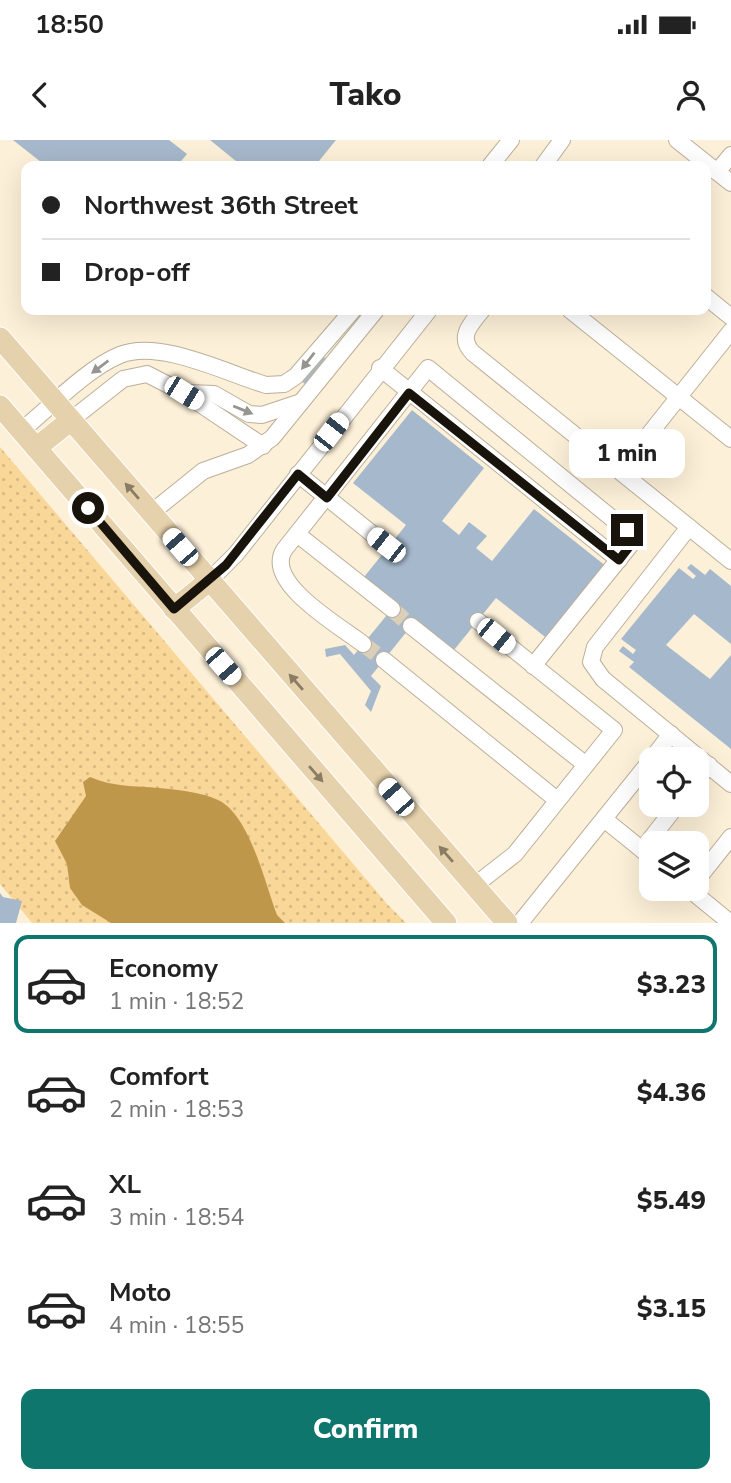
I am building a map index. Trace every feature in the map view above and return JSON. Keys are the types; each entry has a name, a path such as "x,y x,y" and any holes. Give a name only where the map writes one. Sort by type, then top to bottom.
{"main road":[{"path":"0,338 508,923"},
{"path":"0,406 446,923"},
{"path":"36,448 71,420"},
{"path":"174,609 209,581"}],"lane":[{"path":"494,161 511,140"},
{"path":"547,161 562,140"},
{"path":"677,140 703,161"},
{"path":"717,172 731,155"},
{"path":"711,167 731,183"},
{"path":"711,301 731,317"},
{"path":"21,430 108,361 137,351 170,355 266,386 284,384 296,376 350,315"},
{"path":"151,513 203,471 235,461 262,446 303,401 372,315"},
{"path":"209,581 236,554 380,368 425,315"},
{"path":"478,315 466,331 468,349 731,561"},
{"path":"576,315 731,439"},
{"path":"620,471 731,331"},
{"path":"380,368 619,560"},
{"path":"363,644 285,581 279,562 297,534 428,368 636,538 533,666"},
{"path":"71,420 114,385 135,375 158,377 262,446"},
{"path":"184,393 214,394 237,408 262,415 303,401"},
{"path":"298,474 386,545"},
{"path":"687,747 603,679 592,666 590,658 600,641 690,527"},
{"path":"297,534 391,610"},
{"path":"474,886 515,853 614,730 478,621"},
{"path":"411,626 586,765"},
{"path":"383,660 558,800"},
{"path":"661,747 671,734"},
{"path":"709,765 731,784"},
{"path":"520,923 639,775"},
{"path":"604,819 639,847"},
{"path":"709,864 731,836"},
{"path":"705,901 727,919"}],"shaded area":[{"path":"0,447 406,923 32,923 0,884"},
{"path":"90,777 116,784 197,793 218,800 229,808 248,835 277,915 285,923 111,923 82,905 70,888 67,864 55,841 86,796 83,782"}],"building":[{"path":"13,140 169,140 187,154 181,161 40,161"},
{"path":"210,140 336,140 319,161 236,161"},
{"path":"316,341 328,350 323,356 328,361 308,386 290,373"},
{"path":"412,410 484,468 442,521 459,535 469,522 487,536 476,548 492,561 534,509 607,567 549,640 496,598 454,650 416,620 371,676 381,686 371,712 365,705 371,691 340,654 326,657 325,649 345,645 354,655 396,604 364,577 406,525 353,483"},
{"path":"691,564 705,575 710,569 731,586 731,644 694,614 666,645 710,679 731,655 731,749 629,667 634,662 619,651 623,646 633,654 636,650 621,639 679,568 693,579 696,576 687,568"},
{"path":"0,893 3,897 22,901 16,923 0,923"}],"tunnel":[{"path":"392,609 411,626"},
{"path":"363,644 384,660"}],"route":[{"path":"88,508 174,609 226,565 298,474 327,498 409,393 619,560 636,538 627,530"}]}
